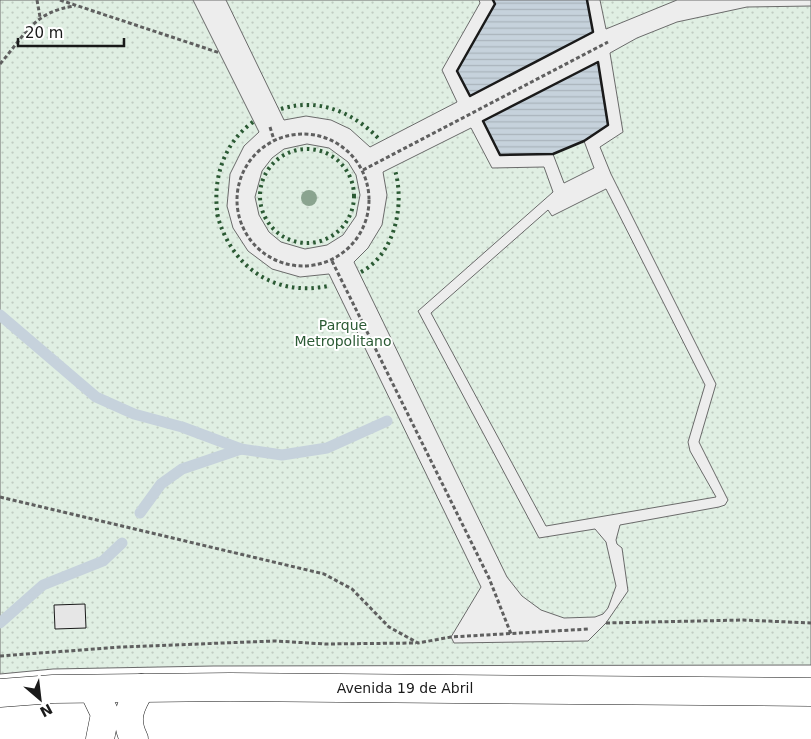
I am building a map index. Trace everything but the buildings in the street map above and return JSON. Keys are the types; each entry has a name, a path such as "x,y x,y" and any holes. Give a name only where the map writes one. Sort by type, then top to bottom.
{"street":[{"name":"Avenida 19 de Abril","path":"0,693 141,688 811,692"},
{"path":"134,739 128,722 130,706 141,688"},
{"path":"93,689 105,714 100,739"}],"path":[{"path":"37,0 40,17"},
{"path":"60,0 220,53"},
{"path":"0,64 40,17 50,10 78,6"},
{"path":"363,170 608,42"},
{"path":"270,127 274,140"},
{"path":"299,134 324,137 347,150 363,170 370,195 367,222 354,245 332,261 303,268 274,261 250,242 238,216 238,186 251,159 274,140 299,134"},
{"path":"332,261 484,569 511,634"},
{"path":"0,497 324,574 352,589 389,627 418,643"},
{"path":"606,623 743,620 811,623"},
{"path":"0,656 111,648 275,641 326,644 418,643 451,637 589,629"}],"green space":[{"name":"Parque Metropolitano","path":"0,0 811,0 811,665 213,666 53,669 0,674"}],"shaded area":[{"path":"193,0 226,0 284,120 306,116 331,120 350,129 370,147 457,102 442,70 480,3 479,0 493,0 495,4 457,71 592,32 587,0 600,0 606,29 677,0 811,0 811,6 747,7 677,22 637,38 610,53 623,132 600,147 611,174 716,384 699,442 728,500 725,505 719,507 620,525 616,540 617,544 622,548 628,591 606,623 588,641 454,643 451,637 481,587 329,274 300,277 272,269 248,251 233,228 227,206 230,174 244,146 259,132","holes":["608,125 584,141 594,168 564,183 553,154 500,155","471,128 492,168 544,167 553,192 418,311 539,538 595,529 606,542 616,586 608,608 603,614 595,617 564,618 541,610 522,596 507,577 354,262 368,248 382,225 387,195 383,172","307,144 329,148 348,162 356,175 360,195 356,216 343,235 327,245 305,249 281,242 269,232 259,215 255,197 262,171 272,158 284,149","606,189 705,385 688,442 690,451 716,497 546,526 431,313 548,210 552,216"]},
{"path":"493,0 587,0 593,32 470,96 457,71 495,4"},
{"path":"598,62 608,125 584,141 553,154 500,155 483,121"}],"waterway":[{"path":"0,315 96,397 134,414 182,427 241,449 282,455 327,448 387,421"},
{"path":"140,513 161,484 182,469 241,449"},
{"path":"0,623 43,585 103,561 122,543"}],"hedge":[{"path":"281,109 311,105 337,110 360,123 379,139"},
{"path":"253,122 234,141 227,152 218,177 217,190 217,204 218,217 217,214 224,233 244,263 258,274 273,282 290,287 328,286"},
{"path":"307,149 325,153 340,163 350,178 354,196 350,214 340,229 325,239 307,243 289,239 274,229 264,214 260,196 264,178 274,163 289,153 307,149"},
{"path":"361,272 373,264 382,253 394,227 398,213 399,198 395,170"}],"wall":[{"path":"493,0 495,4 457,71 470,96 593,32 587,0"},
{"path":"598,62 608,125 584,141 553,154 500,155 483,121 598,62"}]}
